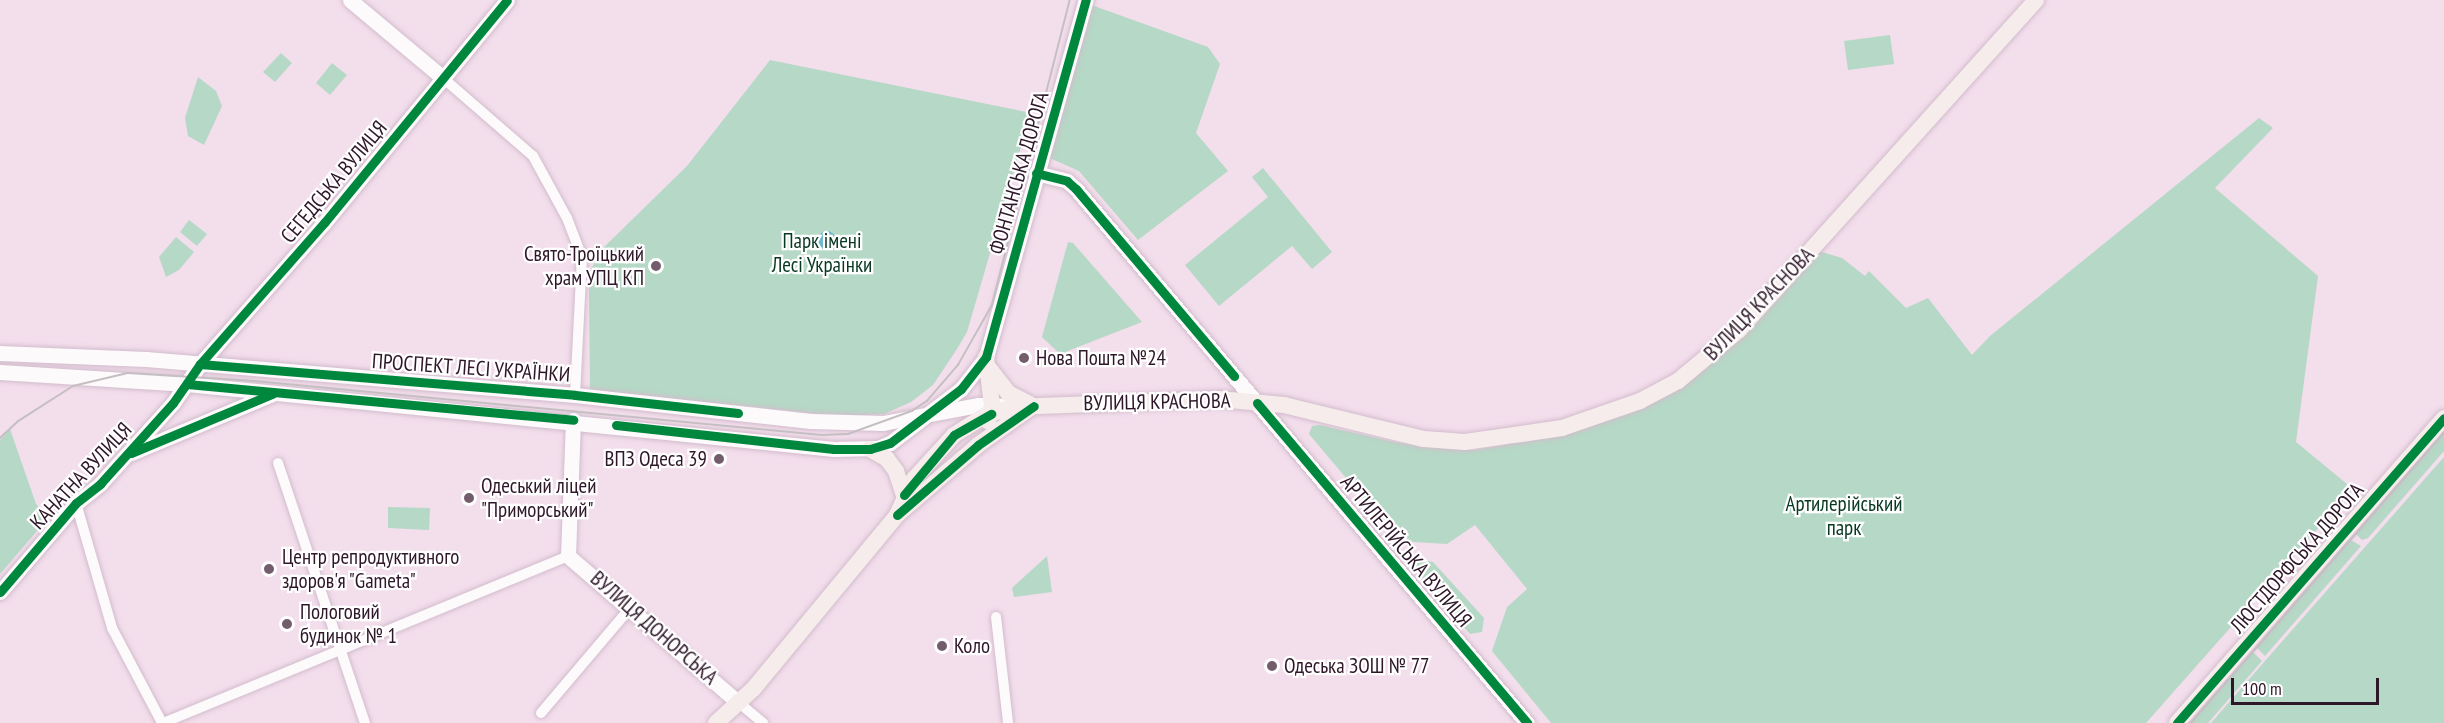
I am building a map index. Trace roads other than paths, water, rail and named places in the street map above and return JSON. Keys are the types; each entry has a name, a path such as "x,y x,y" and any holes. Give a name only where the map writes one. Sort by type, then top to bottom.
{"main road":[{"name":"СЕГЕДСЬКА ВУЛИЦЯ","path":"187,384 200,364 324,223 507,0"},
{"name":"ФОНТАНСЬКА ДОРОГА","path":"987,361 1036,173 1086,0"},
{"name":"ВУЛИЦЯ КРАСНОВА","path":"897,514 904,495 954,435 991,409 1219,399 1257,403 1424,439 1464,442 1562,428 1640,401 1678,381 1739,330 2036,0"},
{"path":"351,2 443,78"},
{"name":"АРТИЛЕРІЙСЬКА ВУЛИЦЯ","path":"1036,173 1067,181 1076,189 1527,723"},
{"name":"ПРОСПЕКТ ЛЕСІ УКРАЇНКИ","path":"0,353 200,364 575,394 863,423 991,409"},
{"path":"716,723 738,702 897,514 978,445 1034,406 1008,393 987,361"},
{"path":"978,445 991,409 987,361"},
{"name":"ПРОСПЕКТ ЛЕСІ УКРАЇНКИ","path":"0,372 187,384 273,394 573,420 834,449 870,449 890,443 930,414 967,384 987,361"},
{"name":"КАНАТНА ВУЛИЦЯ","path":"0,592 76,503 125,456 187,384"},
{"path":"125,456 273,394"},
{"name":"ЛЮСТДОРФСЬКА ДОРОГА","path":"2177,723 2444,418"},
{"path":"568,556 573,420"},
{"path":"863,423 874,437 870,449 887,459 896,471 904,495"},
{"name":"ВУЛИЦЯ ДОНОРСЬКА","path":"568,556 631,607 738,702"},
{"path":"731,723 738,702"}],"street":[{"path":"443,78 533,156 567,218 582,257 575,394"},
{"path":"278,463 365,723"},
{"path":"76,503 112,628 163,723 342,652 568,556"},
{"path":"541,713 631,607"},
{"path":"996,616 1008,723"},
{"path":"738,702 764,723"}],"water":[{"path":"823,231 831,231 836,236 834,247 823,249 818,244 818,236"}],"tram line":[{"path":"0,438 17,422 73,386 128,373 255,381 821,435 848,434 912,411 927,401 958,365 992,305 1070,0"},
{"path":"2191,723 2444,433"}],"place":[{"name":"Свято-Троїцький храм УПЦ КП","path":"656,266"},
{"name":"Нова Пошта №24","path":"1024,358"},
{"name":"ВПЗ Одеса 39","path":"719,459"},
{"name":"Одеський ліцей \"Приморський\"","path":"469,498"},
{"name":"Центр репродуктивного здоров'я \"Gameta\"","path":"269,569"},
{"name":"Пологовий будинок № 1","path":"287,624"},
{"name":"Коло","path":"942,646"},
{"name":"Одеська ЗОШ № 77","path":"1272,666"}],"park label":[{"name":"Парк імені Лесі Українки","path":"822,253"},
{"name":"Артилерійський парк","path":"1844,516"}]}
